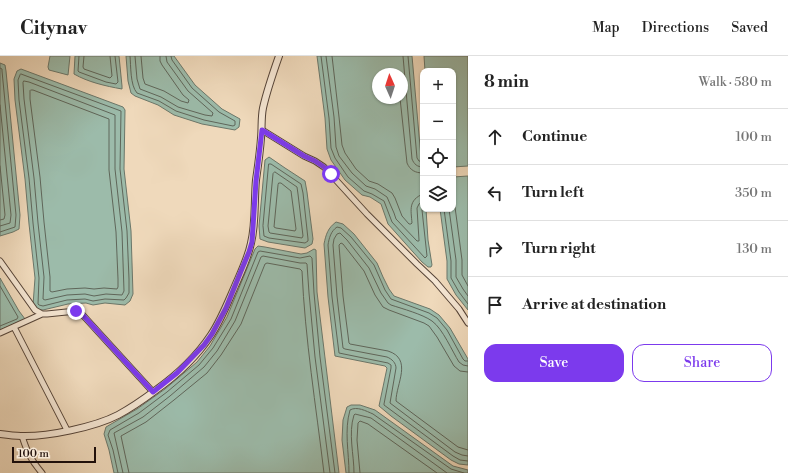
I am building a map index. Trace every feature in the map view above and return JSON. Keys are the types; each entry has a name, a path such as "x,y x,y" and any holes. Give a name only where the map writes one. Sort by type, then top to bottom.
{"street":[{"path":"0,434 22,436 40,435 89,426 117,415 153,392 177,373 204,345 212,334 226,308 252,242 263,108 279,56"},
{"path":"262,130 324,167 367,214 435,281 459,309 468,323"},
{"path":"0,261 35,310 42,314"},
{"path":"0,333 42,314 76,311 80,312 153,392"},
{"path":"14,327 67,430"},
{"path":"22,436 28,453 42,473"}],"water":[{"path":"50,56 70,56 68,75 49,70 48,67"},
{"path":"75,56 119,56 122,89 109,87 74,74"},
{"path":"126,56 174,56 195,85 222,109 240,119 239,127 235,130 202,124 174,115 158,105 135,96 131,93 128,81"},
{"path":"317,56 412,56 420,146 420,212 426,212 431,267 428,267 422,262 388,224 381,204 370,197 362,195 345,180 331,160 327,149 325,118"},
{"path":"424,56 468,56 468,166 456,167 456,68 425,68"},
{"path":"0,63 5,65 6,71 20,215 19,229 0,236"},
{"path":"21,69 123,107 125,110 124,169 131,231 133,294 130,301 125,305 105,303 93,305 86,303 68,304 43,310 36,309 33,305 35,278 15,100 14,79 17,71"},
{"path":"269,157 305,181 313,239 312,244 305,248 268,242 260,239 259,226 265,160"},
{"path":"468,176 468,310 456,295 447,279 447,261 440,212 456,212 456,177"},
{"path":"336,222 343,224 354,234 377,263 389,289 394,296 430,309 439,315 450,328 468,359 468,465 459,464 451,460 379,406 387,368 385,366 335,356 324,244 328,232"},
{"path":"258,246 301,254 307,253 314,249 316,250 317,292 339,473 114,473 104,434 106,427 137,409 165,389 197,362 210,346 227,317 255,249"},
{"path":"0,278 25,319 0,330"},
{"path":"351,405 360,405 375,410 453,466 468,470 468,473 346,473 342,440 343,420 347,407"}],"route":[{"path":"76,311 80,312 153,392 177,373 204,345 212,334 226,308 252,242 256,181 262,130 304,156 315,161 331,174"}]}
